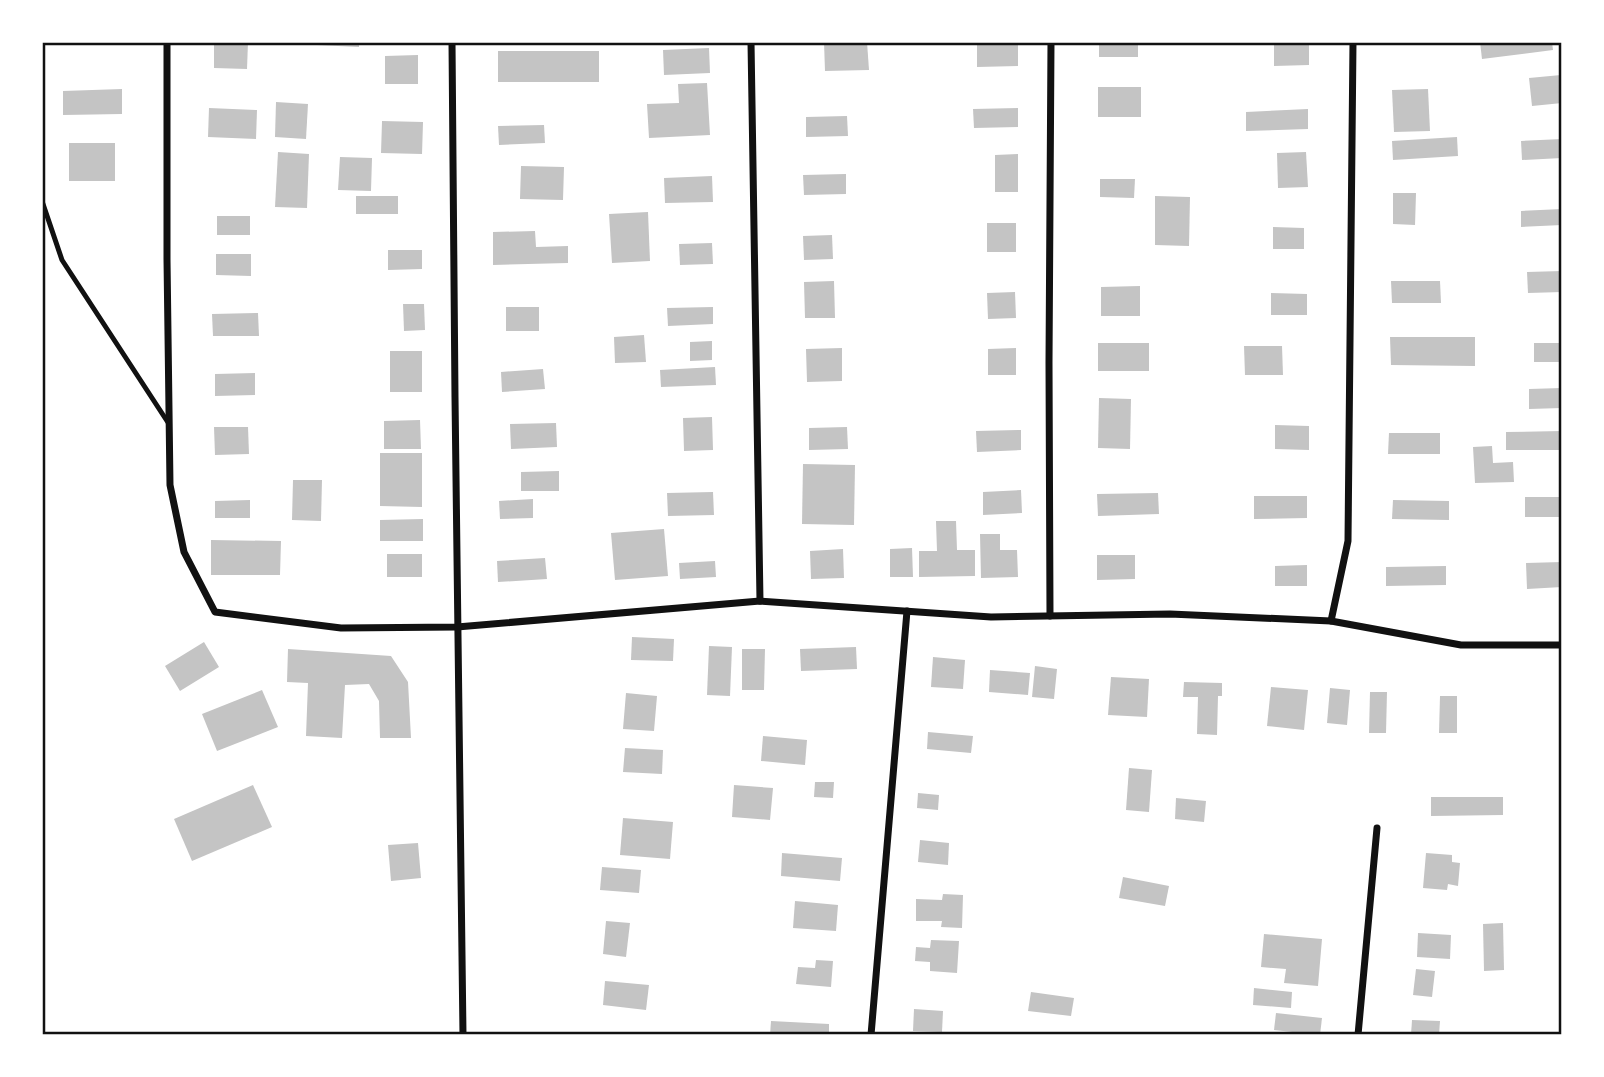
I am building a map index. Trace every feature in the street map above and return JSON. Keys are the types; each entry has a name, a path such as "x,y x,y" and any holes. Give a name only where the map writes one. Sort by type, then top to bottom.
{"street":[{"path":"167,42 170,485 184,552 215,612 341,628 457,627 760,601 991,617 1170,614 1331,621 1461,645 1562,645"},
{"path":"452,42 463,1035"},
{"path":"751,42 760,601"},
{"path":"1050,616 1051,42"},
{"path":"1331,621 1348,541 1353,42"},
{"path":"871,1035 907,611"},
{"path":"1359,1035 1377,828"}],"lane":[{"path":"42,201 62,260 169,424"}],"building":[{"path":"214,42 248,42 247,69 214,68"},
{"path":"317,42 359,42 359,47 317,45"},
{"path":"824,42 867,42 869,70 825,71"},
{"path":"977,42 1018,42 1018,66 977,67"},
{"path":"1099,42 1138,42 1138,57 1099,57"},
{"path":"1394,42 1434,42 1434,45 1394,45"},
{"path":"1480,42 1552,42 1553,50 1482,59"},
{"path":"1309,44 1309,65 1274,66 1274,45"},
{"path":"709,48 710,73 664,75 663,50"},
{"path":"498,51 599,51 599,82 498,82"},
{"path":"418,55 418,84 385,84 385,56"},
{"path":"1561,75 1562,103 1532,106 1529,78"},
{"path":"707,83 710,135 649,138 647,104 679,103 678,84"},
{"path":"1098,87 1141,87 1141,117 1098,117"},
{"path":"122,89 122,114 63,115 63,91"},
{"path":"1428,89 1430,131 1394,132 1392,90"},
{"path":"276,102 308,104 306,139 275,137"},
{"path":"209,108 257,110 256,139 208,137"},
{"path":"1018,108 1018,127 974,128 973,109"},
{"path":"1308,109 1308,129 1246,131 1246,112"},
{"path":"847,116 848,136 806,137 806,117"},
{"path":"382,121 423,122 422,154 381,153"},
{"path":"544,125 545,143 499,145 498,126"},
{"path":"1457,137 1458,156 1393,160 1392,141"},
{"path":"1562,139 1562,158 1522,160 1521,141"},
{"path":"69,143 115,143 115,181 69,181"},
{"path":"278,152 309,154 307,208 275,207"},
{"path":"1306,152 1308,187 1278,188 1277,153"},
{"path":"1018,154 1018,192 995,192 995,155"},
{"path":"340,157 372,158 371,191 338,190"},
{"path":"521,166 564,167 563,200 520,199"},
{"path":"846,174 846,194 804,195 803,175"},
{"path":"712,176 713,202 665,203 664,178"},
{"path":"1100,179 1135,179 1134,198 1100,197"},
{"path":"1393,193 1416,193 1415,225 1393,224"},
{"path":"356,196 398,196 398,214 356,214"},
{"path":"1155,196 1190,197 1189,246 1155,245"},
{"path":"1562,209 1562,225 1521,227 1521,211"},
{"path":"648,212 650,261 612,263 609,214"},
{"path":"217,216 250,216 250,235 217,235"},
{"path":"987,223 1016,223 1016,252 987,252"},
{"path":"1273,227 1304,228 1304,249 1273,249"},
{"path":"535,231 536,247 568,246 568,263 493,265 493,232"},
{"path":"832,235 833,259 804,260 803,236"},
{"path":"712,243 713,264 680,265 679,244"},
{"path":"388,250 422,250 422,269 388,270"},
{"path":"216,254 251,254 251,276 216,275"},
{"path":"1562,271 1562,292 1528,293 1527,272"},
{"path":"834,281 835,318 805,318 804,282"},
{"path":"1391,281 1440,281 1441,303 1392,303"},
{"path":"1140,286 1140,316 1101,316 1101,287"},
{"path":"1015,292 1016,318 988,319 987,293"},
{"path":"1271,293 1307,294 1307,315 1271,315"},
{"path":"403,304 424,304 425,330 404,331"},
{"path":"506,307 539,307 539,331 506,331"},
{"path":"713,307 713,324 668,326 667,308"},
{"path":"258,313 259,336 213,336 212,314"},
{"path":"644,335 646,362 615,363 614,337"},
{"path":"1390,337 1475,337 1475,366 1391,365"},
{"path":"712,341 712,360 690,361 690,342"},
{"path":"1098,343 1149,343 1149,371 1098,371"},
{"path":"1534,343 1562,343 1562,362 1534,362"},
{"path":"1244,346 1282,346 1283,375 1245,375"},
{"path":"842,348 842,381 807,382 806,349"},
{"path":"1016,348 1016,375 988,375 988,349"},
{"path":"390,351 422,351 422,392 390,392"},
{"path":"715,367 716,385 661,387 660,370"},
{"path":"543,369 545,389 502,392 501,372"},
{"path":"255,373 255,395 215,396 215,374"},
{"path":"1562,388 1562,408 1529,409 1529,389"},
{"path":"1099,398 1131,399 1130,449 1098,448"},
{"path":"712,417 713,450 684,451 683,418"},
{"path":"420,420 421,449 384,449 384,421"},
{"path":"556,423 557,447 511,449 510,424"},
{"path":"1275,425 1309,426 1309,450 1275,449"},
{"path":"214,427 248,427 249,454 215,455"},
{"path":"847,427 848,449 809,450 809,428"},
{"path":"1021,430 1021,450 977,452 976,431"},
{"path":"1562,431 1562,450 1506,450 1506,432"},
{"path":"1389,433 1440,433 1440,454 1388,454"},
{"path":"1492,446 1493,463 1513,462 1514,482 1475,483 1473,447"},
{"path":"380,453 422,453 422,507 380,506"},
{"path":"803,464 855,465 854,525 802,524"},
{"path":"559,471 559,491 521,491 521,472"},
{"path":"293,480 322,480 321,521 292,520"},
{"path":"1021,490 1022,513 983,515 983,492"},
{"path":"713,492 714,515 668,516 667,493"},
{"path":"1158,493 1159,514 1098,516 1097,494"},
{"path":"1254,496 1307,496 1307,518 1254,519"},
{"path":"1525,497 1562,497 1562,517 1525,517"},
{"path":"533,499 533,518 500,519 499,501"},
{"path":"250,500 250,518 215,518 215,501"},
{"path":"1393,500 1449,501 1449,520 1392,519"},
{"path":"423,519 423,541 380,541 380,520"},
{"path":"936,521 956,521 957,550 975,550 975,576 919,577 919,551 937,551"},
{"path":"664,529 668,576 615,580 611,533"},
{"path":"980,534 1000,534 1000,550 1017,550 1018,577 981,578"},
{"path":"211,540 281,541 280,575 211,575"},
{"path":"912,548 913,577 890,577 890,549"},
{"path":"843,549 844,578 811,579 810,551"},
{"path":"387,554 422,554 422,577 387,577"},
{"path":"1097,555 1135,555 1135,579 1097,580"},
{"path":"545,558 547,579 498,582 497,561"},
{"path":"715,561 716,577 680,579 679,563"},
{"path":"1562,562 1562,587 1527,589 1526,563"},
{"path":"1307,565 1307,586 1275,586 1275,566"},
{"path":"1446,566 1446,585 1386,586 1386,567"},
{"path":"632,637 674,639 673,661 631,660"},
{"path":"204,642 219,667 180,691 165,666"},
{"path":"709,646 732,647 730,696 707,695"},
{"path":"856,647 857,669 801,671 800,649"},
{"path":"288,649 391,656 408,682 411,738 380,738 379,701 369,684 345,685 342,738 306,736 308,683 287,682"},
{"path":"742,649 765,649 764,690 742,690"},
{"path":"933,657 965,660 963,689 931,687"},
{"path":"1035,666 1057,669 1054,699 1032,697"},
{"path":"990,670 1030,673 1028,695 989,692"},
{"path":"1111,677 1149,679 1147,717 1108,715"},
{"path":"1184,682 1222,683 1222,696 1218,696 1217,735 1197,734 1198,697 1183,697"},
{"path":"1271,687 1308,690 1304,730 1267,726"},
{"path":"1330,688 1350,690 1347,725 1327,723"},
{"path":"262,690 278,727 217,751 202,714"},
{"path":"1370,692 1387,692 1386,733 1369,733"},
{"path":"626,693 657,696 654,731 623,729"},
{"path":"1440,696 1457,696 1457,733 1439,733"},
{"path":"928,732 973,736 971,753 927,749"},
{"path":"763,736 807,740 805,765 761,761"},
{"path":"625,748 663,750 662,774 623,772"},
{"path":"1129,768 1152,770 1149,812 1126,810"},
{"path":"815,782 834,782 833,798 814,797"},
{"path":"253,785 272,827 192,861 174,819"},
{"path":"734,785 773,788 770,820 732,817"},
{"path":"918,793 939,795 938,810 917,808"},
{"path":"1431,797 1503,797 1503,815 1431,816"},
{"path":"1176,798 1206,801 1204,822 1175,819"},
{"path":"623,818 673,822 670,859 620,855"},
{"path":"920,840 949,843 948,865 918,862"},
{"path":"418,843 421,878 391,881 388,845"},
{"path":"782,853 842,858 840,881 781,876"},
{"path":"1426,853 1452,855 1452,862 1460,863 1458,886 1448,884 1447,890 1423,888"},
{"path":"602,867 641,870 639,893 600,890"},
{"path":"1123,877 1169,886 1165,906 1119,898"},
{"path":"943,894 963,895 962,928 941,927 942,921 916,921 916,899 942,900"},
{"path":"795,901 838,905 836,931 793,928"},
{"path":"1559,907 1562,907 1562,934 1560,934"},
{"path":"606,921 630,923 626,957 603,954"},
{"path":"1503,923 1504,970 1484,971 1483,924"},
{"path":"1418,933 1451,935 1450,959 1417,957"},
{"path":"1264,934 1322,939 1318,986 1284,983 1286,969 1261,967"},
{"path":"931,940 959,941 957,973 930,971 930,962 915,961 916,947 930,948"},
{"path":"816,960 833,961 831,987 796,984 798,967 815,968"},
{"path":"1416,969 1435,971 1432,997 1413,995"},
{"path":"605,981 649,985 646,1010 603,1005"},
{"path":"1254,988 1292,992 1291,1008 1253,1005"},
{"path":"1031,992 1074,998 1071,1016 1028,1011"},
{"path":"914,1009 943,1011 942,1032 913,1031"},
{"path":"1276,1013 1322,1018 1320,1035 1274,1030"},
{"path":"1412,1020 1440,1021 1439,1035 1411,1035"},
{"path":"771,1021 829,1024 829,1035 770,1035"}]}
